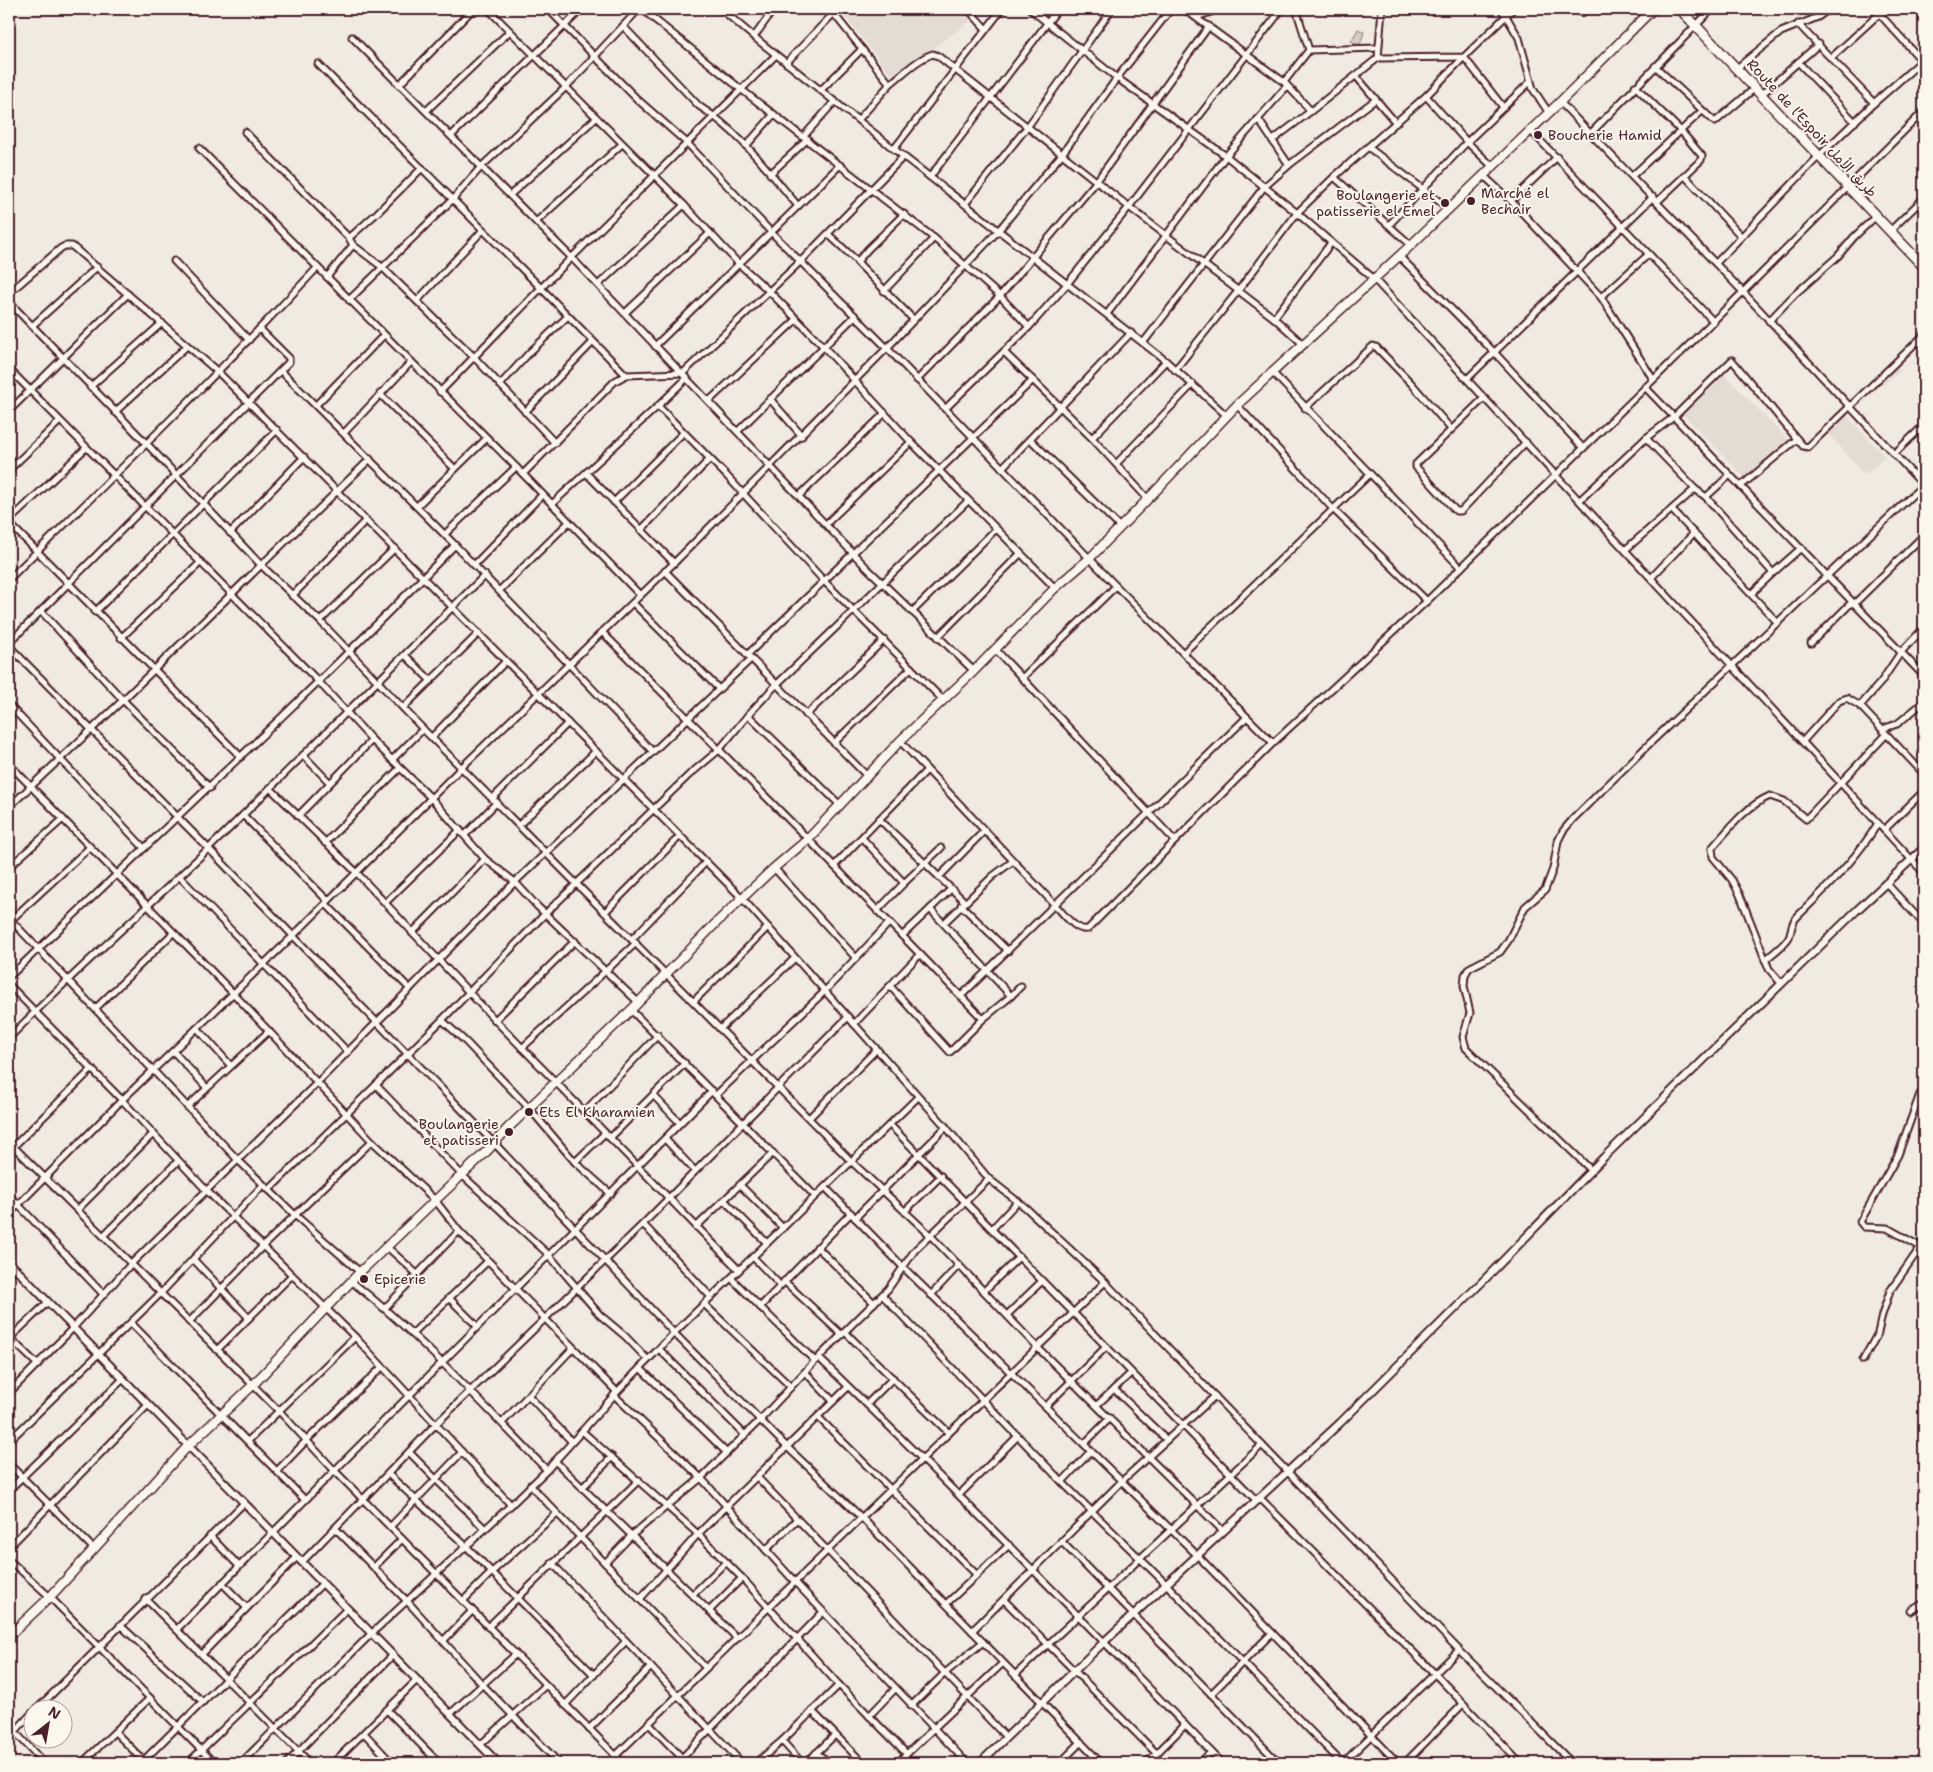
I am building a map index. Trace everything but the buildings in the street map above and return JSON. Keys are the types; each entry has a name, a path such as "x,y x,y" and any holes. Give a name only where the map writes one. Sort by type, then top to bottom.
{"highway":[{"name":"Route de l’Espoir طريق الأمل","path":"1680,9 1924,267"}],"main road":[{"path":"9,1636 50,1597 188,1446 252,1386 325,1307 386,1246 462,1175 555,1082 631,1010 742,898 808,839 900,741 996,650 1055,588 1090,558 1226,415 1400,256 1549,113 1653,9"}],"street":[{"path":"399,85 473,9"},
{"path":"488,9 739,264 769,291 824,347 911,442 1055,588"},
{"path":"548,9 594,56 687,143 771,232 887,348 1116,586 1273,743"},
{"path":"451,136 582,9"},
{"path":"349,300 453,199 482,167 566,87 639,9"},
{"path":"644,9 742,90 934,238 1000,296 1029,327"},
{"path":"721,9 894,149 1166,361 1226,415"},
{"path":"754,37 774,9"},
{"path":"968,9 986,29"},
{"path":"894,149 1002,9"},
{"path":"1030,9 1117,78 1226,156 1297,213 1374,279 1924,873"},
{"path":"930,177 1058,9"},
{"path":"965,204 1028,126 1112,9"},
{"path":"9,1214 122,1100 293,936 462,767 674,563 802,436 887,348 998,231 1062,154 1117,78 1171,9"},
{"path":"1187,9 1286,84 1311,111"},
{"path":"1197,17 1219,9"},
{"path":"945,409 1029,327 1067,284 1282,9"},
{"path":"1296,9 1309,50"},
{"path":"1378,58 1382,9"},
{"path":"1501,9 1519,38 1530,82 1549,113"},
{"path":"1175,370 1297,213 1334,177 1426,96 1513,9"},
{"path":"1576,9 1582,12 1588,9"},
{"path":"1591,132 1712,9"},
{"path":"1737,68 1780,32 1818,17 1829,9"},
{"path":"1716,263 1820,155 1874,103 1924,60 1874,9"},
{"path":"786,63 831,11 890,84"},
{"path":"1832,58 1879,14"},
{"path":"1798,24 1874,103"},
{"path":"623,26 699,106 714,116 746,146 798,206"},
{"path":"917,380 1000,296 1096,182 1209,26"},
{"path":"426,111 510,31"},
{"path":"352,37 572,258 883,584 974,671"},
{"path":"1655,66 1715,122 1798,62 1819,44"},
{"path":"1309,50 1378,48"},
{"path":"821,90 862,49"},
{"path":"1107,314 1168,236 1226,156 1286,84 1309,50"},
{"path":"858,120 890,84 913,65 933,54 1028,126 1128,207 1274,318 1304,345"},
{"path":"440,392 541,288 776,55"},
{"path":"1274,140 1378,58 1464,58"},
{"path":"1464,58 1503,107"},
{"path":"1798,62 1855,122"},
{"path":"318,64 626,376"},
{"path":"1356,76 1396,123"},
{"path":"1389,225 1424,190 1467,142 1530,82"},
{"path":"1467,378 1623,226 1685,176 1701,160 1702,156 1681,131 1636,86"},
{"path":"1426,96 1492,167"},
{"path":"1143,343 1264,187 1289,165 1375,100"},
{"path":"770,174 806,138 835,101"},
{"path":"1560,102 1716,263 1923,483 1573,819 1563,830 1558,841 1553,869 1545,890 1525,907 1508,941 1500,952 1469,968 1465,975 1464,986 1470,1013 1463,1037 1466,1048 1591,1170"},
{"path":"1632,176 1702,111"},
{"path":"900,741 926,771 1078,928 1088,929 1273,743 1427,601 1654,378 1714,322 1924,111"},
{"path":"746,146 774,114"},
{"path":"510,196 596,118"},
{"path":"1258,119 1274,140 1289,165"},
{"path":"1530,130 1714,322"},
{"path":"245,132 349,238 353,245 382,267 474,357 555,443"},
{"path":"536,222 622,144"},
{"path":"1368,147 1449,209"},
{"path":"199,148 523,474 640,595"},
{"path":"523,474 609,386 626,376 683,373 801,261 904,156"},
{"path":"1510,200 1557,157"},
{"path":"655,346 840,165"},
{"path":"349,238 422,168"},
{"path":"1483,175 1510,200 1601,297 1654,378"},
{"path":"1685,176 1741,236"},
{"path":"1334,177 1411,245"},
{"path":"1890,231 1924,198"},
{"path":"598,285 684,206"},
{"path":"857,261 904,214"},
{"path":"1769,321 1794,295 1838,256 1876,216"},
{"path":"417,301 483,230"},
{"path":"624,313 710,233"},
{"path":"828,234 914,320"},
{"path":"884,291 934,238"},
{"path":"1274,318 1331,243"},
{"path":"327,277 353,245"},
{"path":"9,293 65,246 75,247 218,372 742,898 946,1127 989,1179 1018,1201 1106,1282 1459,1650 1572,1763"},
{"path":"1601,297 1649,254"},
{"path":"1400,256 1494,352 1583,448"},
{"path":"174,261 249,340"},
{"path":"32,326 97,267"},
{"path":"9,579 147,444 317,268"},
{"path":"9,411 128,294"},
{"path":"9,302 261,565 320,621 423,729 852,1162 930,1235 1038,1348 1223,1531"},
{"path":"500,385 530,352 568,316"},
{"path":"738,431 855,316"},
{"path":"709,400 796,320"},
{"path":"90,387 162,323"},
{"path":"260,329 289,358 289,362 250,404 9,644 494,1143 674,1333 787,1447 862,1518 1101,1763"},
{"path":"1002,468 1131,334"},
{"path":"316,404 384,335"},
{"path":"1580,500 1646,438 1675,416 1732,360 1805,447 1810,446 1924,335"},
{"path":"1918,341 1924,347"},
{"path":"525,412 593,342"},
{"path":"115,412 188,346"},
{"path":"1306,408 1373,346 1411,383 1451,429"},
{"path":"1004,352 1092,438 1148,499"},
{"path":"1092,438 1166,361"},
{"path":"344,433 411,362"},
{"path":"9,369 233,593 372,740 431,798 485,859 515,882 545,914 638,1002"},
{"path":"281,371 500,590 568,665 652,752"},
{"path":"1273,373 1460,568"},
{"path":"552,504 687,378"},
{"path":"10,1389 38,1365 131,1264 317,1083 515,882 688,720 825,582 1033,380"},
{"path":"1116,464 1192,384"},
{"path":"1645,387 1924,676"},
{"path":"380,394 455,469"},
{"path":"1484,398 1418,461 1416,467 1459,512 1526,442"},
{"path":"770,399 802,436"},
{"path":"1237,405 1333,509 1427,601"},
{"path":"658,406 825,582 942,700"},
{"path":"799,496 885,413"},
{"path":"9,470 60,422"},
{"path":"1894,454 1924,425"},
{"path":"95,612 277,430"},
{"path":"614,502 683,433"},
{"path":"417,506 487,438"},
{"path":"1646,438 1695,489 1706,497 1773,573"},
{"path":"1030,439 1120,527"},
{"path":"1741,486 1797,439"},
{"path":"826,524 911,442"},
{"path":"86,448 9,522 120,638 241,757"},
{"path":"230,533 304,457"},
{"path":"9,807 154,671 370,459"},
{"path":"641,530 710,460"},
{"path":"445,534 516,467"},
{"path":"586,473 674,563"},
{"path":"1183,652 1370,474"},
{"path":"1706,497 1730,475"},
{"path":"1626,550 1695,489"},
{"path":"474,564 542,495"},
{"path":"269,1190 442,1020 545,914 689,775 719,750 748,714 776,685 855,611 968,500"},
{"path":"1672,510 1778,622"},
{"path":"292,596 366,520"},
{"path":"500,590 569,522"},
{"path":"912,612 996,529"},
{"path":"1651,578 1694,533"},
{"path":"1811,643 1923,537"},
{"path":"9,977 177,816 210,788 424,577 455,544"},
{"path":"320,621 395,548"},
{"path":"1751,594 1801,548"},
{"path":"938,636 1020,554"},
{"path":"120,638 201,562"},
{"path":"665,571 868,777"},
{"path":"9,1038 35,1011 209,848 485,575"},
{"path":"1022,678 1116,586"},
{"path":"632,603 719,689"},
{"path":"41,611 123,700 210,788"},
{"path":"1860,706 1881,682 1901,652 1924,628"},
{"path":"602,632 808,839 983,1019"},
{"path":"403,708 479,633"},
{"path":"806,715 884,640"},
{"path":"996,650 1175,840"},
{"path":"405,655 431,681"},
{"path":"432,737 506,661"},
{"path":"834,743 911,668"},
{"path":"1803,741 1843,699 1849,699 1860,706 1924,774"},
{"path":"1882,729 1897,724 1924,702"},
{"path":"9,705 144,848"},
{"path":"748,714 840,805"},
{"path":"961,996 1247,717"},
{"path":"465,835 495,800 568,723"},
{"path":"392,760 423,729"},
{"path":"1781,983 1769,969 1740,895 1732,880 1714,857 1712,848 1758,801 1770,796 1784,801 1806,819 1886,735"},
{"path":"298,816 372,740"},
{"path":"519,825 596,751"},
{"path":"303,755 330,783"},
{"path":"9,764 233,993 372,1141 435,1200 458,1231 516,1287 616,1393 701,1478 895,1689 968,1763"},
{"path":"326,842 400,768"},
{"path":"834,866 926,771"},
{"path":"270,788 357,873 495,1020 739,1270"},
{"path":"1884,830 1924,791"},
{"path":"243,814 410,989"},
{"path":"9,867 63,819"},
{"path":"879,820 951,889 1008,951"},
{"path":"1765,960 1785,943 1796,918 1843,872 1878,824"},
{"path":"385,903 460,830"},
{"path":"939,877 984,831"},
{"path":"605,912 680,836"},
{"path":"862,838 904,883"},
{"path":"90,847 10,919 237,1159 295,1215 360,1272"},
{"path":"877,911 941,848"},
{"path":"980,1763 1105,1641 1340,1423 1488,1277 1591,1170 1781,983 1924,848"},
{"path":"412,933 485,859"},
{"path":"944,924 999,871 1013,861"},
{"path":"522,1048 606,972 706,862"},
{"path":"774,868 856,958"},
{"path":"180,876 348,1052"},
{"path":"1886,883 1924,924"},
{"path":"902,936 951,889"},
{"path":"930,909 1011,996"},
{"path":"177,1629 680,1123 752,1060 824,992 889,923"},
{"path":"694,1001 768,927"},
{"path":"96,1008 173,933"},
{"path":"495,1020 574,941"},
{"path":"854,1024 920,954"},
{"path":"720,1029 795,958"},
{"path":"9,985 122,1100 232,1217 355,1337 511,1505"},
{"path":"890,986 950,1052 983,1019 1021,986"},
{"path":"631,1010 816,1196"},
{"path":"202,1654 247,1608 364,1500 436,1424 644,1224 848,1017"},
{"path":"442,1020 466,1042 529,1108 575,1162 611,1194"},
{"path":"197,1028 231,1066"},
{"path":"187,1107 269,1031"},
{"path":"584,1112 658,1036"},
{"path":"809,1118 877,1049"},
{"path":"173,1051 207,1088"},
{"path":"575,1162 608,1136 685,1063"},
{"path":"14,1146 92,1069"},
{"path":"376,1085 462,1175 548,1254 600,1314 648,1360"},
{"path":"1863,1360 1878,1333 1890,1290 1922,1245 1887,1228 1864,1227 1860,1222 1898,1155 1920,1094"},
{"path":"653,1095 680,1123"},
{"path":"241,1763 371,1634 547,1470 616,1393 674,1333 918,1097"},
{"path":"890,1126 941,1176 1230,1474 1258,1499 1435,1674 1520,1763"},
{"path":"760,1307 816,1246 882,1191 946,1127"},
{"path":"78,1209 153,1134"},
{"path":"665,1139 695,1171"},
{"path":"189,1322 263,1246 372,1141"},
{"path":"9,1142 280,1412 334,1470 623,1763"},
{"path":"696,1227 774,1153"},
{"path":"104,1235 178,1161"},
{"path":"905,1211 941,1176"},
{"path":"605,1563 632,1535 701,1478 760,1420 817,1359 894,1283 915,1250 989,1179"},
{"path":"9,1441 161,1293 263,1185"},
{"path":"740,1185 783,1228"},
{"path":"825,1187 903,1267 1197,1555 1398,1763"},
{"path":"9,1195 104,1294"},
{"path":"724,1200 767,1243"},
{"path":"992,1229 1018,1201"},
{"path":"644,1224 711,1297"},
{"path":"385,1308 458,1231"},
{"path":"386,1246 417,1274"},
{"path":"816,1246 874,1303"},
{"path":"753,1257 843,1333 893,1378 949,1433"},
{"path":"984,1292 1019,1257"},
{"path":"193,1259 249,1318"},
{"path":"412,1334 488,1260"},
{"path":"9,1262 498,1763"},
{"path":"931,1294 959,1265"},
{"path":"217,1350 292,1275"},
{"path":"731,1278 760,1307 848,1386 923,1459 1105,1641 1222,1763"},
{"path":"351,1281 385,1308 442,1361 547,1470"},
{"path":"1007,1316 1042,1281"},
{"path":"608,1763 1106,1282"},
{"path":"882,1295 1062,1482 1243,1661 1342,1763 1459,1650"},
{"path":"450,1298 477,1326"},
{"path":"38,1365 10,1337 48,1302"},
{"path":"704,1304 791,1388"},
{"path":"131,1323 305,1500"},
{"path":"248,1441 280,1412 355,1337"},
{"path":"1046,1406 1106,1347"},
{"path":"502,1423 573,1348"},
{"path":"659,1349 745,1435"},
{"path":"277,1472 382,1367"},
{"path":"640,1368 727,1453"},
{"path":"805,1372 834,1401"},
{"path":"1096,1405 1131,1373"},
{"path":"867,1404 893,1378"},
{"path":"9,1490 123,1379"},
{"path":"640,1600 666,1568 698,1534 757,1478 848,1386"},
{"path":"1114,1389 1166,1440"},
{"path":"528,1395 572,1442"},
{"path":"972,1631 1122,1481 1215,1396"},
{"path":"9,1548 148,1405"},
{"path":"818,1417 977,1574"},
{"path":"1084,1444 1110,1418"},
{"path":"582,1431 698,1534 742,1578 838,1685 907,1754"},
{"path":"959,1495 1018,1436"},
{"path":"1015,1675 1262,1445"},
{"path":"1062,1482 1091,1451"},
{"path":"409,1452 485,1529"},
{"path":"390,1527 462,1452"},
{"path":"582,1488 612,1457"},
{"path":"555,1461 737,1638"},
{"path":"9,1464 93,1548"},
{"path":"388,1474 466,1546 594,1675"},
{"path":"757,1478 1006,1737"},
{"path":"488,1627 606,1510 639,1480"},
{"path":"530,1486 706,1668"},
{"path":"46,1700 244,1503"},
{"path":"463,1601 556,1514"},
{"path":"766,1550 797,1519"},
{"path":"335,1528 407,1601 482,1684 559,1763"},
{"path":"210,1536 239,1566"},
{"path":"374,1567 402,1539"},
{"path":"1061,1541 1279,1763"},
{"path":"946,1604 1008,1544"},
{"path":"9,1560 50,1597 214,1763"},
{"path":"692,1595 726,1562"},
{"path":"552,1563 742,1763"},
{"path":"708,1611 742,1578"},
{"path":"222,1583 247,1608"},
{"path":"115,1732 144,1762 322,1584"},
{"path":"146,1599 310,1763"},
{"path":"1004,1600 1157,1754"},
{"path":"1911,1611 1924,1604"},
{"path":"188,1763 347,1609"},
{"path":"443,1641 472,1611"},
{"path":"682,1758 823,1612"},
{"path":"120,1625 203,1702"},
{"path":"1211,1694 1272,1633"},
{"path":"565,1705 626,1641"},
{"path":"911,1706 945,1673 983,1642"},
{"path":"450,1714 516,1654"},
{"path":"287,1763 392,1655"},
{"path":"897,1763 1003,1663"},
{"path":"589,1729 651,1667"},
{"path":"334,1763 417,1680"},
{"path":"480,1745 546,1685"},
{"path":"756,1763 782,1741 838,1685"},
{"path":"869,1716 895,1689"},
{"path":"82,1763 150,1698"},
{"path":"1406,1763 1463,1704"},
{"path":"387,1710 438,1763"},
{"path":"812,1711 859,1762"},
{"path":"9,1738 22,1724"},
{"path":"649,1724 687,1763"},
{"path":"1147,1763 1185,1725"},
{"path":"15,1732 44,1763"},
{"path":"364,1733 392,1763"},
{"path":"806,1763 835,1734"},
{"path":"782,1741 802,1763"},
{"path":"1060,1763 1081,1742"},
{"path":"1200,1763 1211,1752"},
{"path":"816,1753 830,1763"}],"shaded area":[{"path":"839,9 965,9 973,19 893,77"},
{"path":"1358,29 1364,32 1360,45 1351,41"},
{"path":"1895,366 1901,370 1883,385 1879,381"},
{"path":"1724,375 1792,444 1751,484 1683,414"},
{"path":"1845,414 1885,457 1865,475 1828,433"},
{"path":"1499,1750 1512,1763 1485,1763"}],"place":[{"name":"Boucherie Hamid","path":"1538,135"},
{"name":"Marché el Bechair","path":"1471,201"},
{"name":"Boulangerie et patisserie el Emel","path":"1445,203"},
{"name":"Ets El Kharamien","path":"529,1112"},
{"name":"Boulangerie et patisseri","path":"509,1132"},
{"name":"Epicerie","path":"364,1279"}]}
